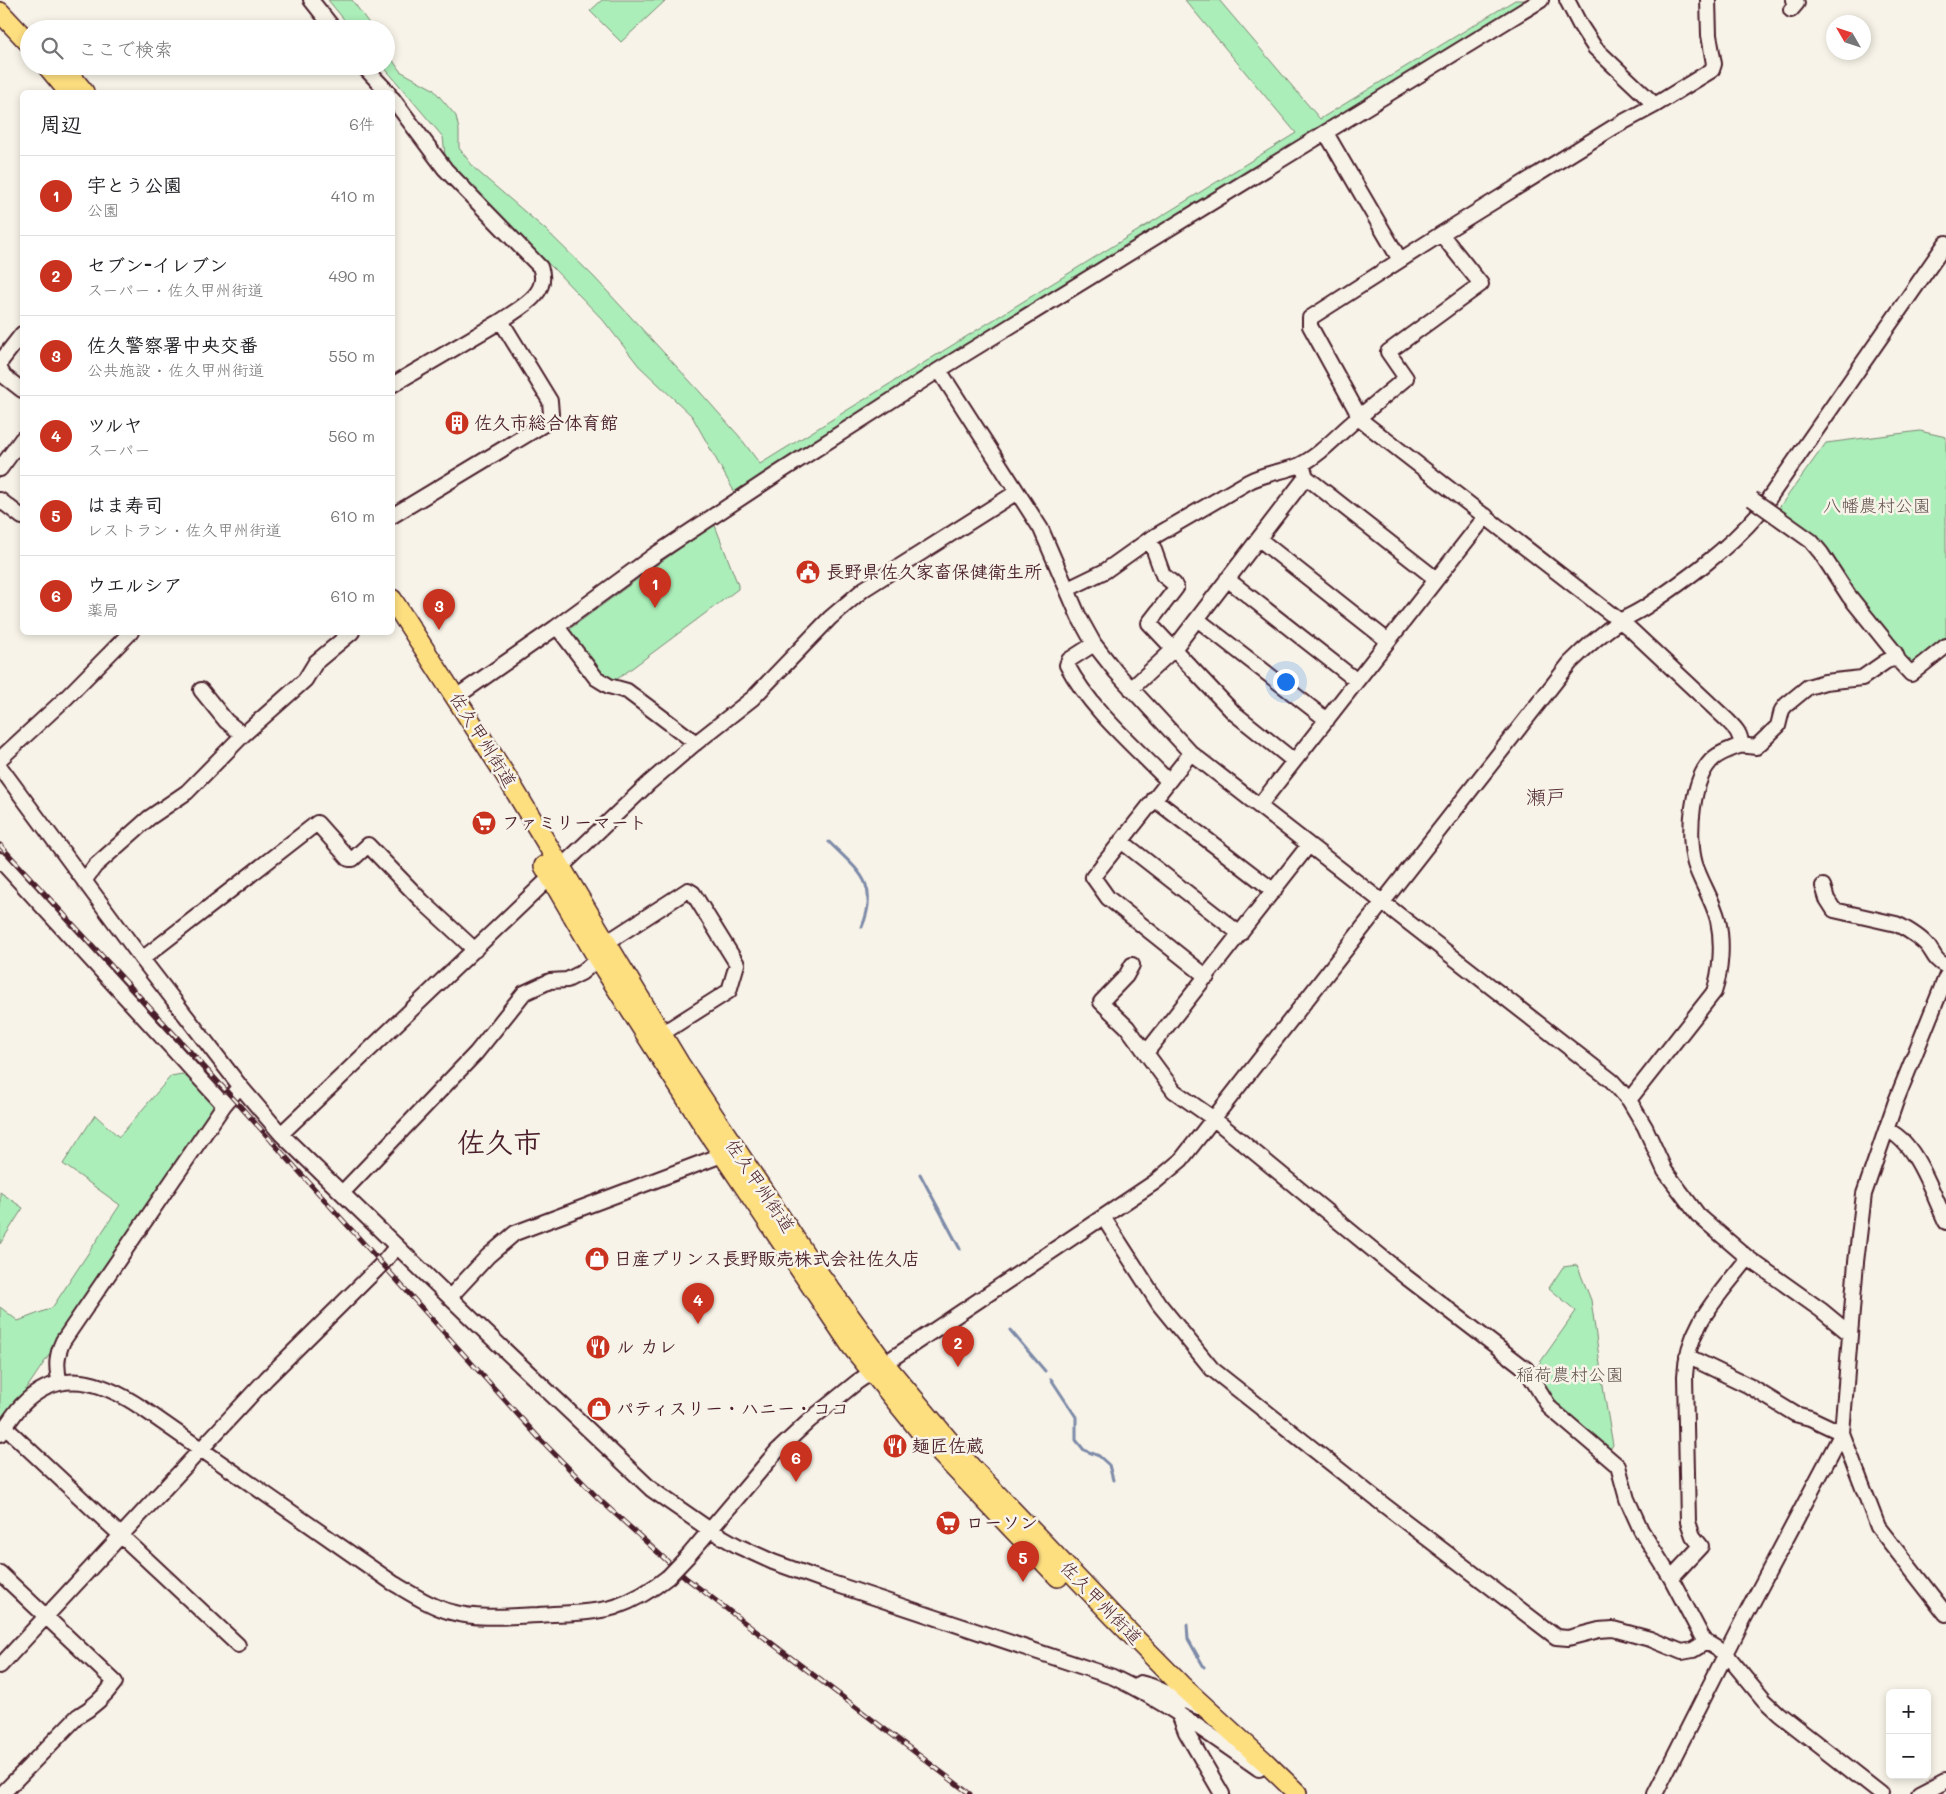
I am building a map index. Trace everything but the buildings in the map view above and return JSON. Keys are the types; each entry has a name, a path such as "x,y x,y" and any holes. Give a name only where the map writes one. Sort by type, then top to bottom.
{"main road":[{"path":"4,0 23,20"},
{"path":"0,12 20,33"},
{"path":"54,75 66,90"},
{"path":"70,75 82,90"},
{"name":"佐久甲州街道","path":"395,604 456,697 602,951 729,1152 809,1260 878,1368 950,1464 1176,1704 1259,1769 1297,1794"},
{"name":"佐久甲州街道","path":"395,626 556,873"},
{"name":"佐久甲州街道","path":"878,1368 1120,1624 1208,1711 1264,1761 1297,1794"}],"street":[{"path":"302,0 307,11 315,20"},
{"path":"311,0 327,20"},
{"path":"456,697 701,523 939,370 1541,0"},
{"path":"1567,0 1595,48 1655,106"},
{"path":"1708,0 1708,35 1714,67 1707,74 1655,106 1614,128 1441,234 1314,314 1309,322 1356,410 1358,418 1629,628 1740,733 1742,746"},
{"path":"372,75 386,90"},
{"path":"395,102 445,169 540,267 543,281 540,291 533,298 501,321 395,383"},
{"path":"1326,133 1400,260"},
{"path":"1068,589 1105,571 1150,539 1256,478 1302,464 1330,443 1406,378 1388,352 1481,284 1441,234"},
{"path":"238,1645 121,1535 3,1430 22,1405 33,1396 60,1384 78,1381 89,1382 118,1392 393,1583 453,1613 511,1617 595,1611 614,1607 655,1588 688,1556 777,1450 810,1420 878,1368 1103,1218 1168,1173 1181,1160 1570,663 1586,647 1619,622 1646,606 1715,556 1750,524 1946,243"},
{"path":"395,514 546,423 551,414 550,400 501,321"},
{"path":"20,337 1,361 0,368 4,376 20,388"},
{"path":"939,370 1041,529 1079,617 1094,644 1116,672 1191,753 1308,846 1606,1076 1629,1100 1645,1127 1665,1171 1698,1215 1748,1258 1821,1310 1850,1334"},
{"path":"0,469 20,442"},
{"path":"1302,464 1306,477 1436,579"},
{"path":"1132,689 1174,649 1306,477"},
{"path":"281,1134 649,783 753,698 810,637 844,605 864,589 1017,492"},
{"path":"1752,499 1805,536 1822,553 1849,596 1911,674 1946,646"},
{"path":"0,500 20,515"},
{"path":"1259,806 1486,516"},
{"path":"1150,539 1163,575 1176,588 1149,623 1234,713 1294,761"},
{"path":"1259,539 1388,641"},
{"path":"1228,579 1357,680"},
{"path":"1197,619 1327,720"},
{"path":"555,628 561,632 596,678 609,686 627,690 696,743"},
{"path":"0,759 66,698 129,635"},
{"path":"84,881 95,866 149,818 187,792 244,734 305,680 316,662 348,635"},
{"path":"1094,644 1069,660 1067,665 1076,681 1095,705 1168,781"},
{"path":"1629,1100 1716,987 1720,935 1714,908 1692,855 1691,812 1697,790 1710,762 1722,753 1742,746 1756,746 1778,726 1782,710 1786,705 1808,687 1825,682 1862,678 1884,662 1891,659 1898,660"},
{"path":"201,690 226,721 244,734"},
{"path":"1191,753 1093,878 1108,898 1207,977"},
{"path":"0,767 142,959 240,1086 281,1134 631,1471 686,1514 710,1530 756,1555 823,1580 1113,1676 1151,1686 1176,1704 1208,1711"},
{"path":"1154,798 1274,891"},
{"path":"142,959 317,822 349,859 353,859 368,845 422,901 475,950"},
{"path":"1121,841 1240,934"},
{"path":"1146,1053 1308,846"},
{"path":"0,860 224,1106"},
{"path":"1823,886 1827,899 1834,910 1896,924 1925,943 1937,960 1946,966"},
{"path":"342,1193 476,1053 524,993 550,981 567,980 580,973 602,951 688,890 693,893 737,964 729,991 656,1038"},
{"path":"1132,965 1126,976 1101,1002 1127,1027 1174,1091 1214,1120 1406,1277 1526,1369 1550,1408 1618,1466 1627,1499 1641,1530 1671,1578 1700,1635 1706,1642 1726,1654 1764,1700 1881,1794"},
{"path":"1655,1794 1842,1433 1864,1194 1886,1130 1946,977"},
{"path":"60,1384 57,1356 62,1341 224,1106 240,1086"},
{"path":"1886,1130 1897,1135 1913,1152 1946,1222"},
{"path":"450,1297 488,1256 515,1233 729,1152"},
{"path":"1103,1218 1159,1304 1212,1369 1556,1637 1568,1638 1599,1630 1613,1629 1650,1639 1682,1652 1693,1650 1706,1642"},
{"path":"0,1666 200,1449 397,1246"},
{"path":"1671,1578 1701,1546 1689,1528 1688,1522 1685,1376 1687,1356 1696,1328 1748,1258"},
{"path":"1687,1356 1749,1386 1795,1414 1810,1418 1842,1433 1878,1527 1946,1614"},
{"path":"0,1573 116,1682 106,1694 78,1716 2,1794"},
{"path":"1176,1704 1186,1732 1222,1794"},
{"path":"1919,1794 1946,1780"}],"green space":[{"path":"328,0 352,0 366,20 345,20"},
{"path":"602,0 666,0 621,42 590,11"},
{"path":"1185,0 1219,0 1320,119 1515,0 1531,0 735,493 692,416 639,366 603,320 552,267 492,214 449,170 443,137 391,75 395,75 395,64 400,71 433,89 456,116 459,130 459,148 475,169 546,230 594,277 700,392 739,436 760,464 1296,133"},
{"name":"八幡農村公園","path":"1920,431 1946,437 1946,638 1911,665 1813,536 1778,509 1826,443"},
{"path":"714,523 738,589 616,680 600,674 569,633 571,628"},
{"path":"182,1074 198,1085 216,1107 0,1428 0,1307 18,1321 52,1308 120,1205 63,1164 95,1115 119,1137 171,1076"},
{"path":"0,1192 23,1208 0,1244"},
{"name":"稲荷農村公園","path":"1577,1265 1591,1300 1613,1445 1608,1452 1554,1406 1532,1374 1576,1311 1549,1288 1563,1267"}],"waterway":[{"path":"829,842 857,870 867,888 869,899 862,927"},
{"path":"920,1174 960,1249"},
{"path":"1010,1330 1045,1371"},
{"path":"1051,1379 1076,1417 1076,1440 1084,1450 1099,1456 1109,1465 1113,1480"},
{"path":"1187,1625 1188,1639 1204,1667"}],"railway":[{"path":"0,845 231,1096 539,1438 600,1500 686,1578 970,1794"}],"place":[{"name":"佐久市総合体育館","path":"457,423"},
{"name":"長野県佐久家畜保健衛生所","path":"808,572"},
{"name":"宇とう公園","path":"655,608"},
{"name":"佐久警察署中央交番","path":"439,630"},
{"name":"ファミリーマート","path":"484,823"},
{"name":"日産プリンス長野販売株式会社佐久店","path":"597,1259"},
{"name":"ツルヤ","path":"698,1324"},
{"name":"ル カレ","path":"598,1347"},
{"name":"セブン-イレブン","path":"958,1367"},
{"name":"パティスリー・ハニー・ココ","path":"599,1409"},
{"name":"麺匠佐蔵","path":"895,1446"},
{"name":"ウエルシア","path":"796,1482"},
{"name":"ローソン","path":"948,1523"},
{"name":"はま寿司","path":"1023,1582"}],"district":[{"name":"瀬戸","path":"1546,797"},
{"name":"佐久市","path":"499,1142"}]}
